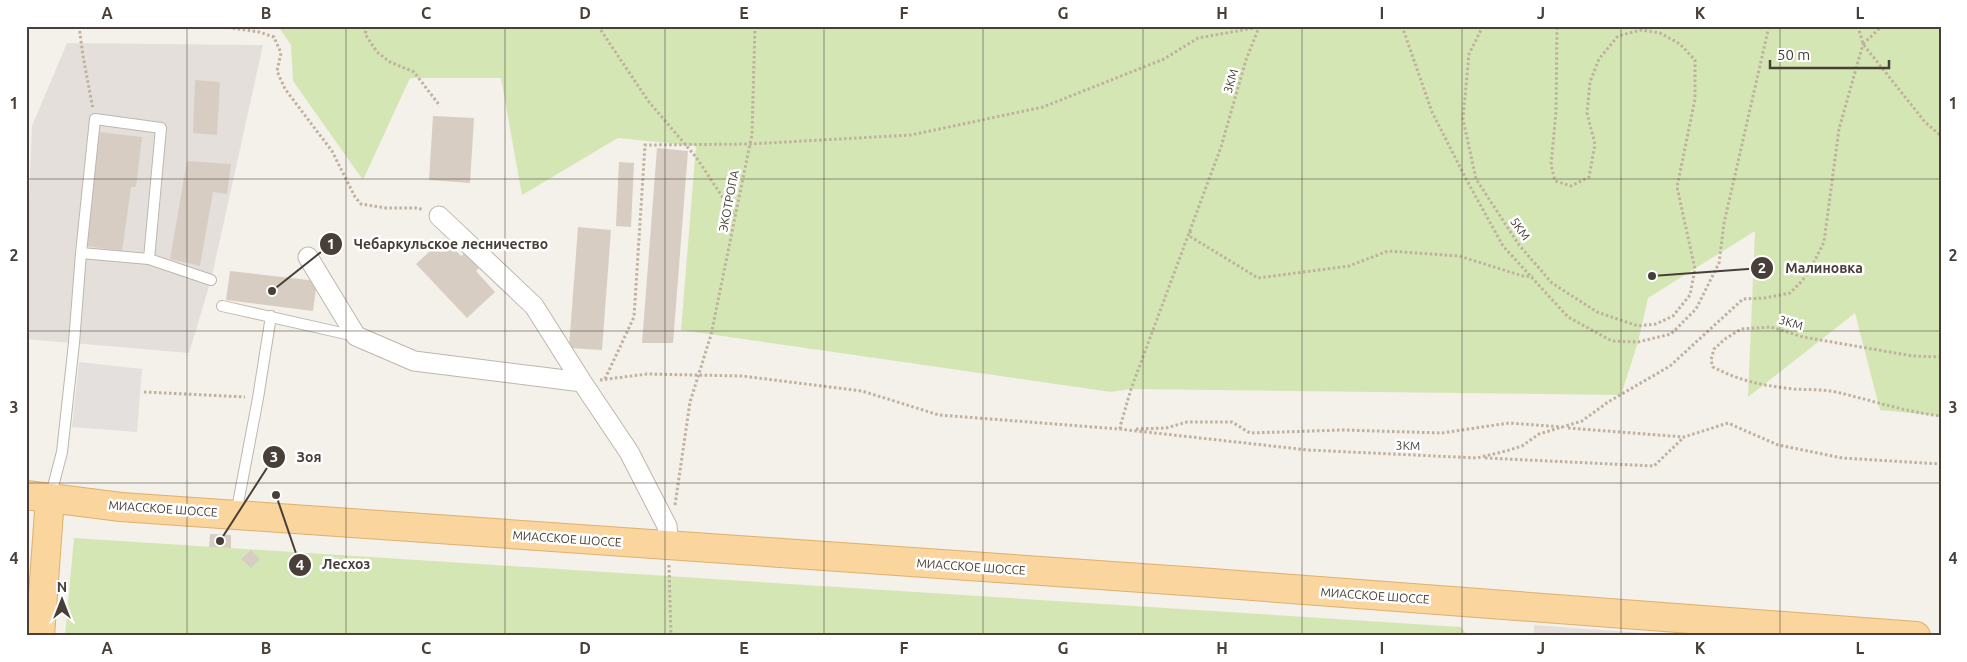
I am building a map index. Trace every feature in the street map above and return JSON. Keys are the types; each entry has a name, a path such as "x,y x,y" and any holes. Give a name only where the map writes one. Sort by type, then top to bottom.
{"main road":[{"name":"МИАССКОЕ ШОССЕ","path":"38,496 121,507 668,536 1208,583 1916,636"},
{"path":"38,496 40,636"}],"street":[{"path":"439,216 534,306 628,452 668,536"},
{"path":"308,256 356,336 414,361 582,382"}],"lane":[{"path":"38,496 62,452 96,119 160,128 149,259"},
{"path":"81,253 149,259 211,280"},
{"path":"222,306 356,336"},
{"path":"236,514 271,316"}],"path":[{"path":"79,26 96,119"},
{"path":"218,26 259,32 274,37 281,53 277,71 285,89 332,151 355,197 361,204 386,208 418,208 439,216"},
{"path":"367,26 365,34 377,52 390,62 414,72 440,106"},
{"path":"598,26 649,102 696,157 735,216"},
{"name":"ЭКОТРОПА","path":"668,536 674,514 690,402 711,335 752,134 755,26"},
{"path":"595,401 634,317 645,145 750,144 911,135 1043,107 1164,59 1198,38 1260,26"},
{"name":"3КМ","path":"1260,26 1246,60 1221,147 1149,338 1121,424 1120,428 1122,429 1308,450 1480,458 1522,446 1539,434 1582,421 1608,402 1670,366 1743,299 1765,298 1790,293 1810,270 1824,242 1839,129 1863,44"},
{"path":"1402,26 1432,112 1503,246 1568,317 1612,341 1638,342 1671,334 1696,309 1719,263 1724,223 1769,26"},
{"name":"5КМ","path":"1483,26 1469,54 1463,119 1476,179 1519,245 1552,283 1597,312 1638,326 1656,324 1673,316 1690,295 1695,269 1677,187 1695,99 1695,60 1680,44 1660,33 1641,30 1618,36 1598,59 1590,82 1587,113 1595,144 1589,177 1571,186 1555,181 1551,165 1555,120 1557,26"},
{"path":"1858,26 1863,44 1925,122 1941,136"},
{"path":"1863,44 1882,26"},
{"path":"1190,228 1191,237 1258,278 1349,266 1388,251 1459,256 1523,276 1533,277"},
{"name":"3КМ","path":"1941,357 1913,356 1803,337 1771,326 1741,329 1714,349 1711,360 1713,367 1729,376 1749,382 1793,389 1834,392 1941,416"},
{"path":"582,382 647,374 742,376 862,391 939,415 1122,429 1166,428 1187,422 1232,422 1250,433 1343,430 1442,433 1509,423 1684,437 1728,423 1778,444 1842,458 1941,464"},
{"path":"144,392 258,398"},
{"path":"1480,458 1654,466 1684,437"},
{"path":"668,536 671,636"}],"shaded area":[{"path":"67,43 263,45 211,280 189,353 26,339 26,273 32,126"},
{"path":"79,362 142,369 137,432 72,427"},
{"path":"1534,625 1682,636 1534,636"}],"green space":[{"path":"278,26 1941,26 1941,416 1880,410 1855,313 1748,397 1755,231 1648,298 1638,342 1621,395 1131,389 1111,392 681,330 696,146 618,138 522,195 501,78 410,78 363,180 293,81 291,45"},
{"path":"74,538 1461,627 1468,636 65,636"}],"building":[{"path":"195,80 220,82 217,135 193,133"},
{"path":"433,116 474,118 470,183 429,180"},
{"path":"98,132 142,137 136,187 131,187 122,251 86,246"},
{"path":"657,148 688,151 673,343 642,343"},
{"path":"187,161 231,164 227,194 213,192 200,266 170,259"},
{"path":"619,162 634,163 631,227 616,226"},
{"path":"578,227 611,230 602,350 569,348"},
{"path":"444,238 461,256 465,253 479,268 476,271 495,292 467,318 416,264"},
{"path":"230,271 317,281 313,311 226,300"},
{"path":"210,534 231,535 231,548 209,547"},
{"path":"251,550 260,559 251,568 241,559"}],"place":[{"name":"Малиновка","path":"1652,276"},
{"name":"Чебаркульское лесничество","path":"272,291"},
{"name":"Лесхоз","path":"276,495"},
{"name":"Зоя","path":"220,541"}]}
